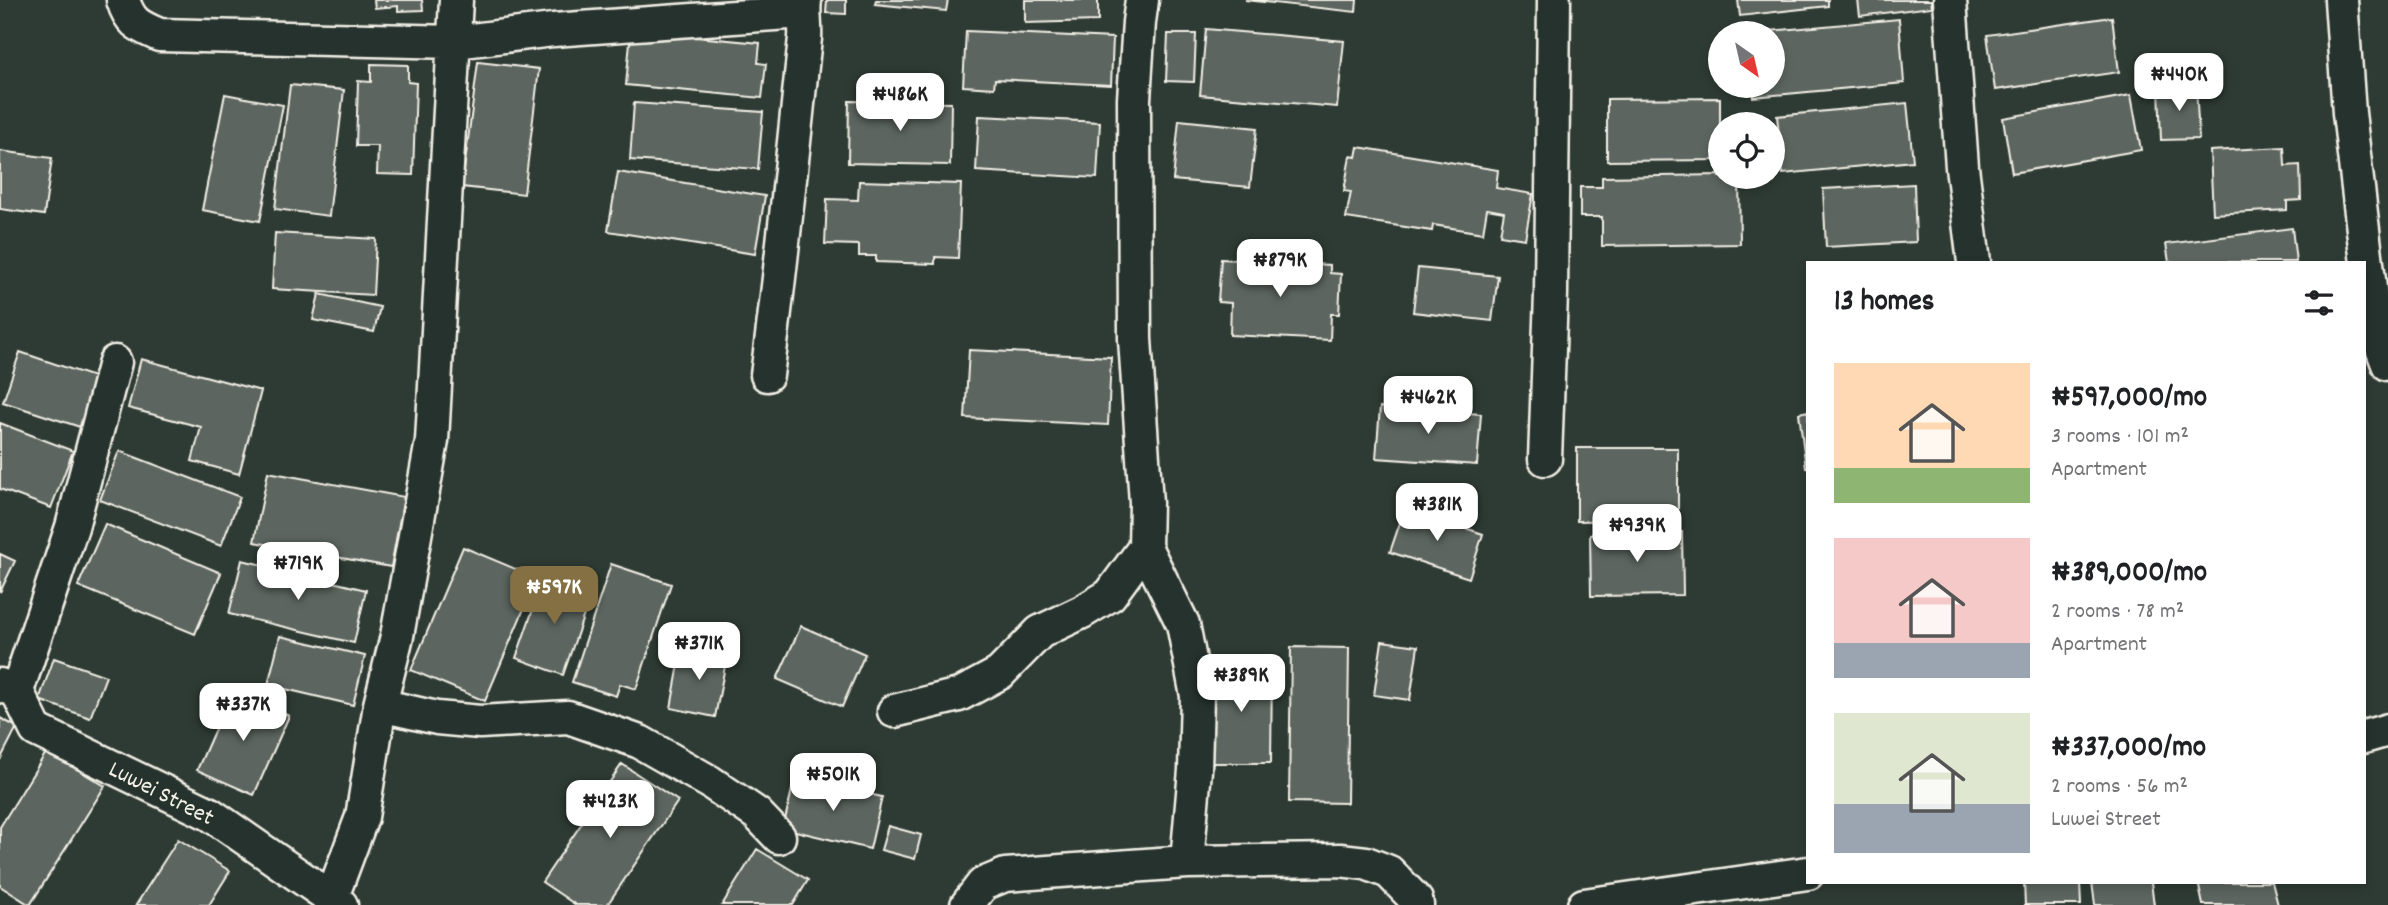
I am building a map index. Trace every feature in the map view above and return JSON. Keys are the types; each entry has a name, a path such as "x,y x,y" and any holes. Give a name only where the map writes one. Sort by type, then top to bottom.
{"street":[{"path":"123,0 126,10 136,24 159,34 455,42 804,6 805,33 790,163 783,257 767,375"},
{"path":"337,901 362,817 380,705 397,636 432,441 456,0"},
{"path":"1142,0 1134,99 1135,313 1146,503 1145,547 1183,624 1197,696 1195,770 1187,862"},
{"path":"1545,459 1554,0"},
{"path":"1950,0 1962,167 1974,261"},
{"path":"2341,0 2349,113 2375,330 2388,365"},
{"path":"8,688 72,527 115,362"},
{"path":"894,711 959,695 1000,673 1040,632 1110,595 1145,547"},
{"name":"Luwei Street","path":"8,688 36,730 210,814 337,901"},
{"path":"380,705 437,718 480,722 568,717 640,742 710,782 757,814 779,837"},
{"path":"2366,736 2388,730"},
{"path":"967,905 982,884 1005,876 1187,862 1340,860 1366,863 1389,872 1416,900 1417,905"},
{"path":"1584,905 1806,873"}],"building":[{"path":"374,0 422,0 423,10 398,11 398,6 375,8"},
{"path":"827,0 846,0 846,14 826,13"},
{"path":"876,0 948,0 946,11 875,4"},
{"path":"1025,0 1098,0 1098,21 1025,23"},
{"path":"1245,0 1357,0 1356,12"},
{"path":"1738,0 1828,0 1828,6 1740,16"},
{"path":"1858,0 1931,0 1932,7 1860,16"},
{"path":"2112,17 2119,72 1995,90 1987,35"},
{"path":"1899,19 1904,83 1785,94 1785,30"},
{"path":"1206,29 1344,41 1337,107 1200,95"},
{"path":"631,31 760,43 758,63 766,64 762,98 626,85"},
{"path":"966,31 1113,38 1111,85 995,79 994,88 963,86"},
{"path":"1168,34 1196,34 1194,82 1166,81"},
{"path":"478,62 539,69 524,194 462,187"},
{"path":"371,64 408,65 408,82 416,83 413,175 377,174 378,146 356,146 358,81 371,82"},
{"path":"290,85 344,90 329,216 275,209"},
{"path":"2196,86 2199,139 2161,140 2159,88"},
{"path":"225,94 283,105 260,221 202,210"},
{"path":"2131,95 2141,150 2012,173 2003,118"},
{"path":"1720,98 1720,112 1708,112 1708,160 1607,161 1607,99"},
{"path":"849,101 951,103 950,165 848,163"},
{"path":"634,103 763,112 758,169 630,160"},
{"path":"1907,103 1913,161 1785,174 1785,115"},
{"path":"979,116 1100,122 1097,178 976,171"},
{"path":"1179,120 1257,128 1250,187 1173,180"},
{"path":"1358,147 1498,170 1496,188 1533,194 1525,239 1500,235 1504,212 1487,209 1483,233 1433,225 1432,231 1346,218 1351,192 1344,191 1350,156 1356,157"},
{"path":"2284,147 2285,166 2300,165 2301,200 2287,201 2287,210 2213,214 2210,151"},
{"path":"0,151 52,158 44,215 0,209"},
{"path":"618,172 765,196 755,254 608,231"},
{"path":"1708,175 1708,189 1739,189 1740,244 1602,246 1602,217 1580,217 1580,187 1602,187 1602,177"},
{"path":"859,181 961,184 958,258 935,257 935,264 876,262 876,256 859,256 859,245 825,244 827,199 858,200"},
{"path":"1914,184 1916,242 1826,247 1823,189"},
{"path":"2292,228 2296,261 2169,261 2166,244"},
{"path":"275,233 376,239 373,295 272,289"},
{"path":"1221,259 1330,265 1330,273 1341,274 1339,314 1331,314 1330,340 1230,335 1231,303 1218,302"},
{"path":"1418,268 1498,276 1492,321 1413,312"},
{"path":"319,294 380,307 374,332 313,320"},
{"path":"969,350 1111,357 1108,425 965,418"},
{"path":"20,352 97,378 80,427 3,402"},
{"path":"141,359 261,391 239,474 192,461 201,427 128,408"},
{"path":"1380,407 1481,414 1477,465 1376,458"},
{"path":"1806,411 1806,468 1799,413"},
{"path":"0,423 73,451 51,508 0,489"},
{"path":"1577,448 1678,448 1678,520 1577,521"},
{"path":"119,451 240,497 221,546 100,500"},
{"path":"268,472 404,497 391,567 254,542"},
{"path":"1405,508 1483,534 1469,578 1390,552"},
{"path":"105,524 221,573 195,634 78,586"},
{"path":"1682,532 1683,595 1591,596 1590,534"},
{"path":"463,547 537,578 485,701 411,670"},
{"path":"0,554 15,561 0,592"},
{"path":"242,560 366,590 354,643 229,614"},
{"path":"611,564 671,584 636,689 620,684 616,696 572,682"},
{"path":"544,578 591,594 563,675 516,658"},
{"path":"801,626 865,654 842,707 777,679"},
{"path":"280,636 365,656 353,705 268,685"},
{"path":"1382,641 1418,646 1410,700 1374,695"},
{"path":"1291,647 1349,648 1347,803 1289,802"},
{"path":"682,648 727,656 715,717 671,708"},
{"path":"54,658 106,676 90,718 39,700"},
{"path":"1210,666 1272,666 1271,763 1210,763"},
{"path":"232,690 289,716 254,795 197,770"},
{"path":"0,718 17,727 0,760"},
{"path":"47,751 105,786 30,905 0,886 0,827"},
{"path":"622,764 678,801 607,905 576,905 542,882"},
{"path":"795,777 882,797 870,849 783,828"},
{"path":"888,826 921,835 915,859 881,850"},
{"path":"178,839 230,871 209,905 136,905"},
{"path":"757,849 808,880 793,905 722,905"},
{"path":"2024,884 2080,884 2081,905 2025,905"},
{"path":"2092,884 2151,884 2154,905 2095,905"},
{"path":"2198,884 2273,884 2278,905 2203,905"}]}
